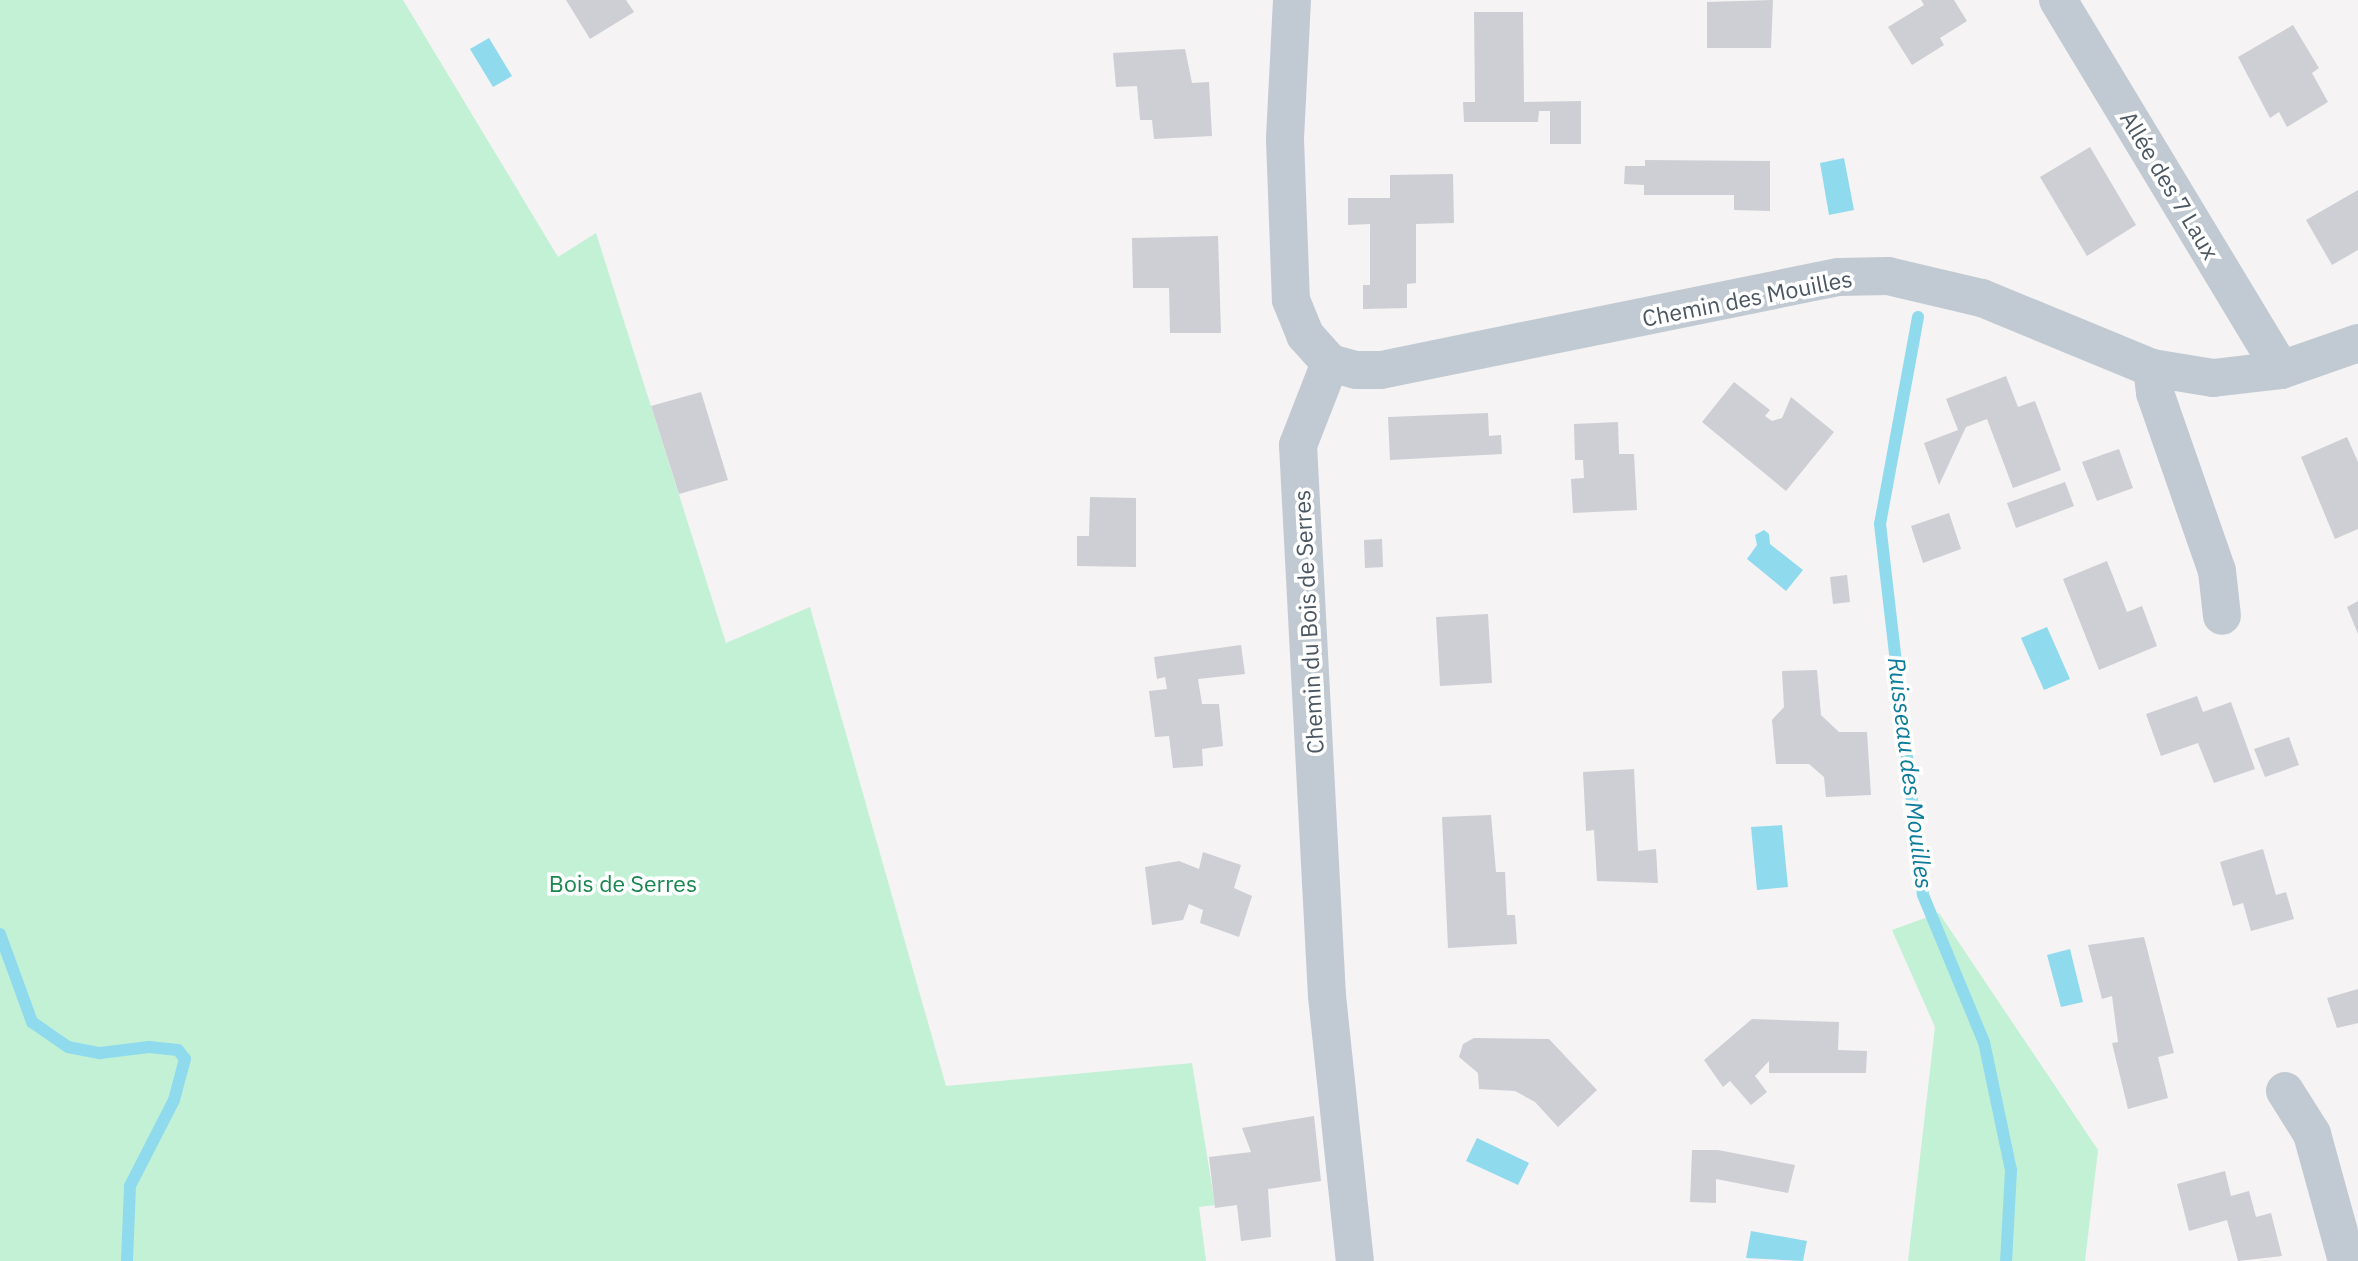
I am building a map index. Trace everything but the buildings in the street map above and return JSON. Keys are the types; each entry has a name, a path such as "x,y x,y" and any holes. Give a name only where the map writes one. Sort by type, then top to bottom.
{"street":[{"path":"1292,0 1286,139 1291,300 1305,335 1330,363"},
{"name":"Allée des 7 Laux","path":"2058,0 2281,370"},
{"name":"Chemin des Mouilles","path":"1330,363 1356,370 1381,370 1839,277 1888,275 1982,298 2152,368 2213,377 2281,370 2358,343"},
{"name":"Chemin du Bois de Serres","path":"1330,363 1298,445 1327,996 1355,1261"},
{"path":"2152,368 2155,393 2217,571 2222,616"},
{"path":"2285,1091 2312,1134 2347,1261"}],"green space":[{"name":"Bois de Serres","path":"0,0 403,0 558,257 596,233 726,643 810,607 946,1086 1192,1063 1215,1205 1199,1207 1206,1261 0,1261"},
{"path":"1939,913 2098,1150 2085,1261 1908,1261 1935,1027 1892,930"}],"water":[{"path":"489,38 512,76 493,87 470,49"},
{"path":"1844,158 1854,210 1829,215 1820,163"},
{"path":"1764,530 1769,534 1770,544 1803,570 1786,591 1747,559 1757,545 1755,535"},
{"path":"2047,627 2070,679 2044,690 2021,638"},
{"path":"1782,825 1788,887 1757,890 1751,827"},
{"path":"2070,949 2083,1002 2061,1007 2047,955"},
{"path":"1477,1138 1529,1163 1518,1185 1466,1161"},
{"path":"1751,1231 1807,1241 1803,1261 1746,1258"}],"waterway":[{"name":"Ruisseau des Mouilles","path":"1918,317 1880,524 1923,895 1984,1042 2011,1170 2006,1261"},
{"path":"0,934 32,1022 68,1047 100,1053 149,1047 178,1050 185,1059 174,1100 130,1186 127,1261"}]}
